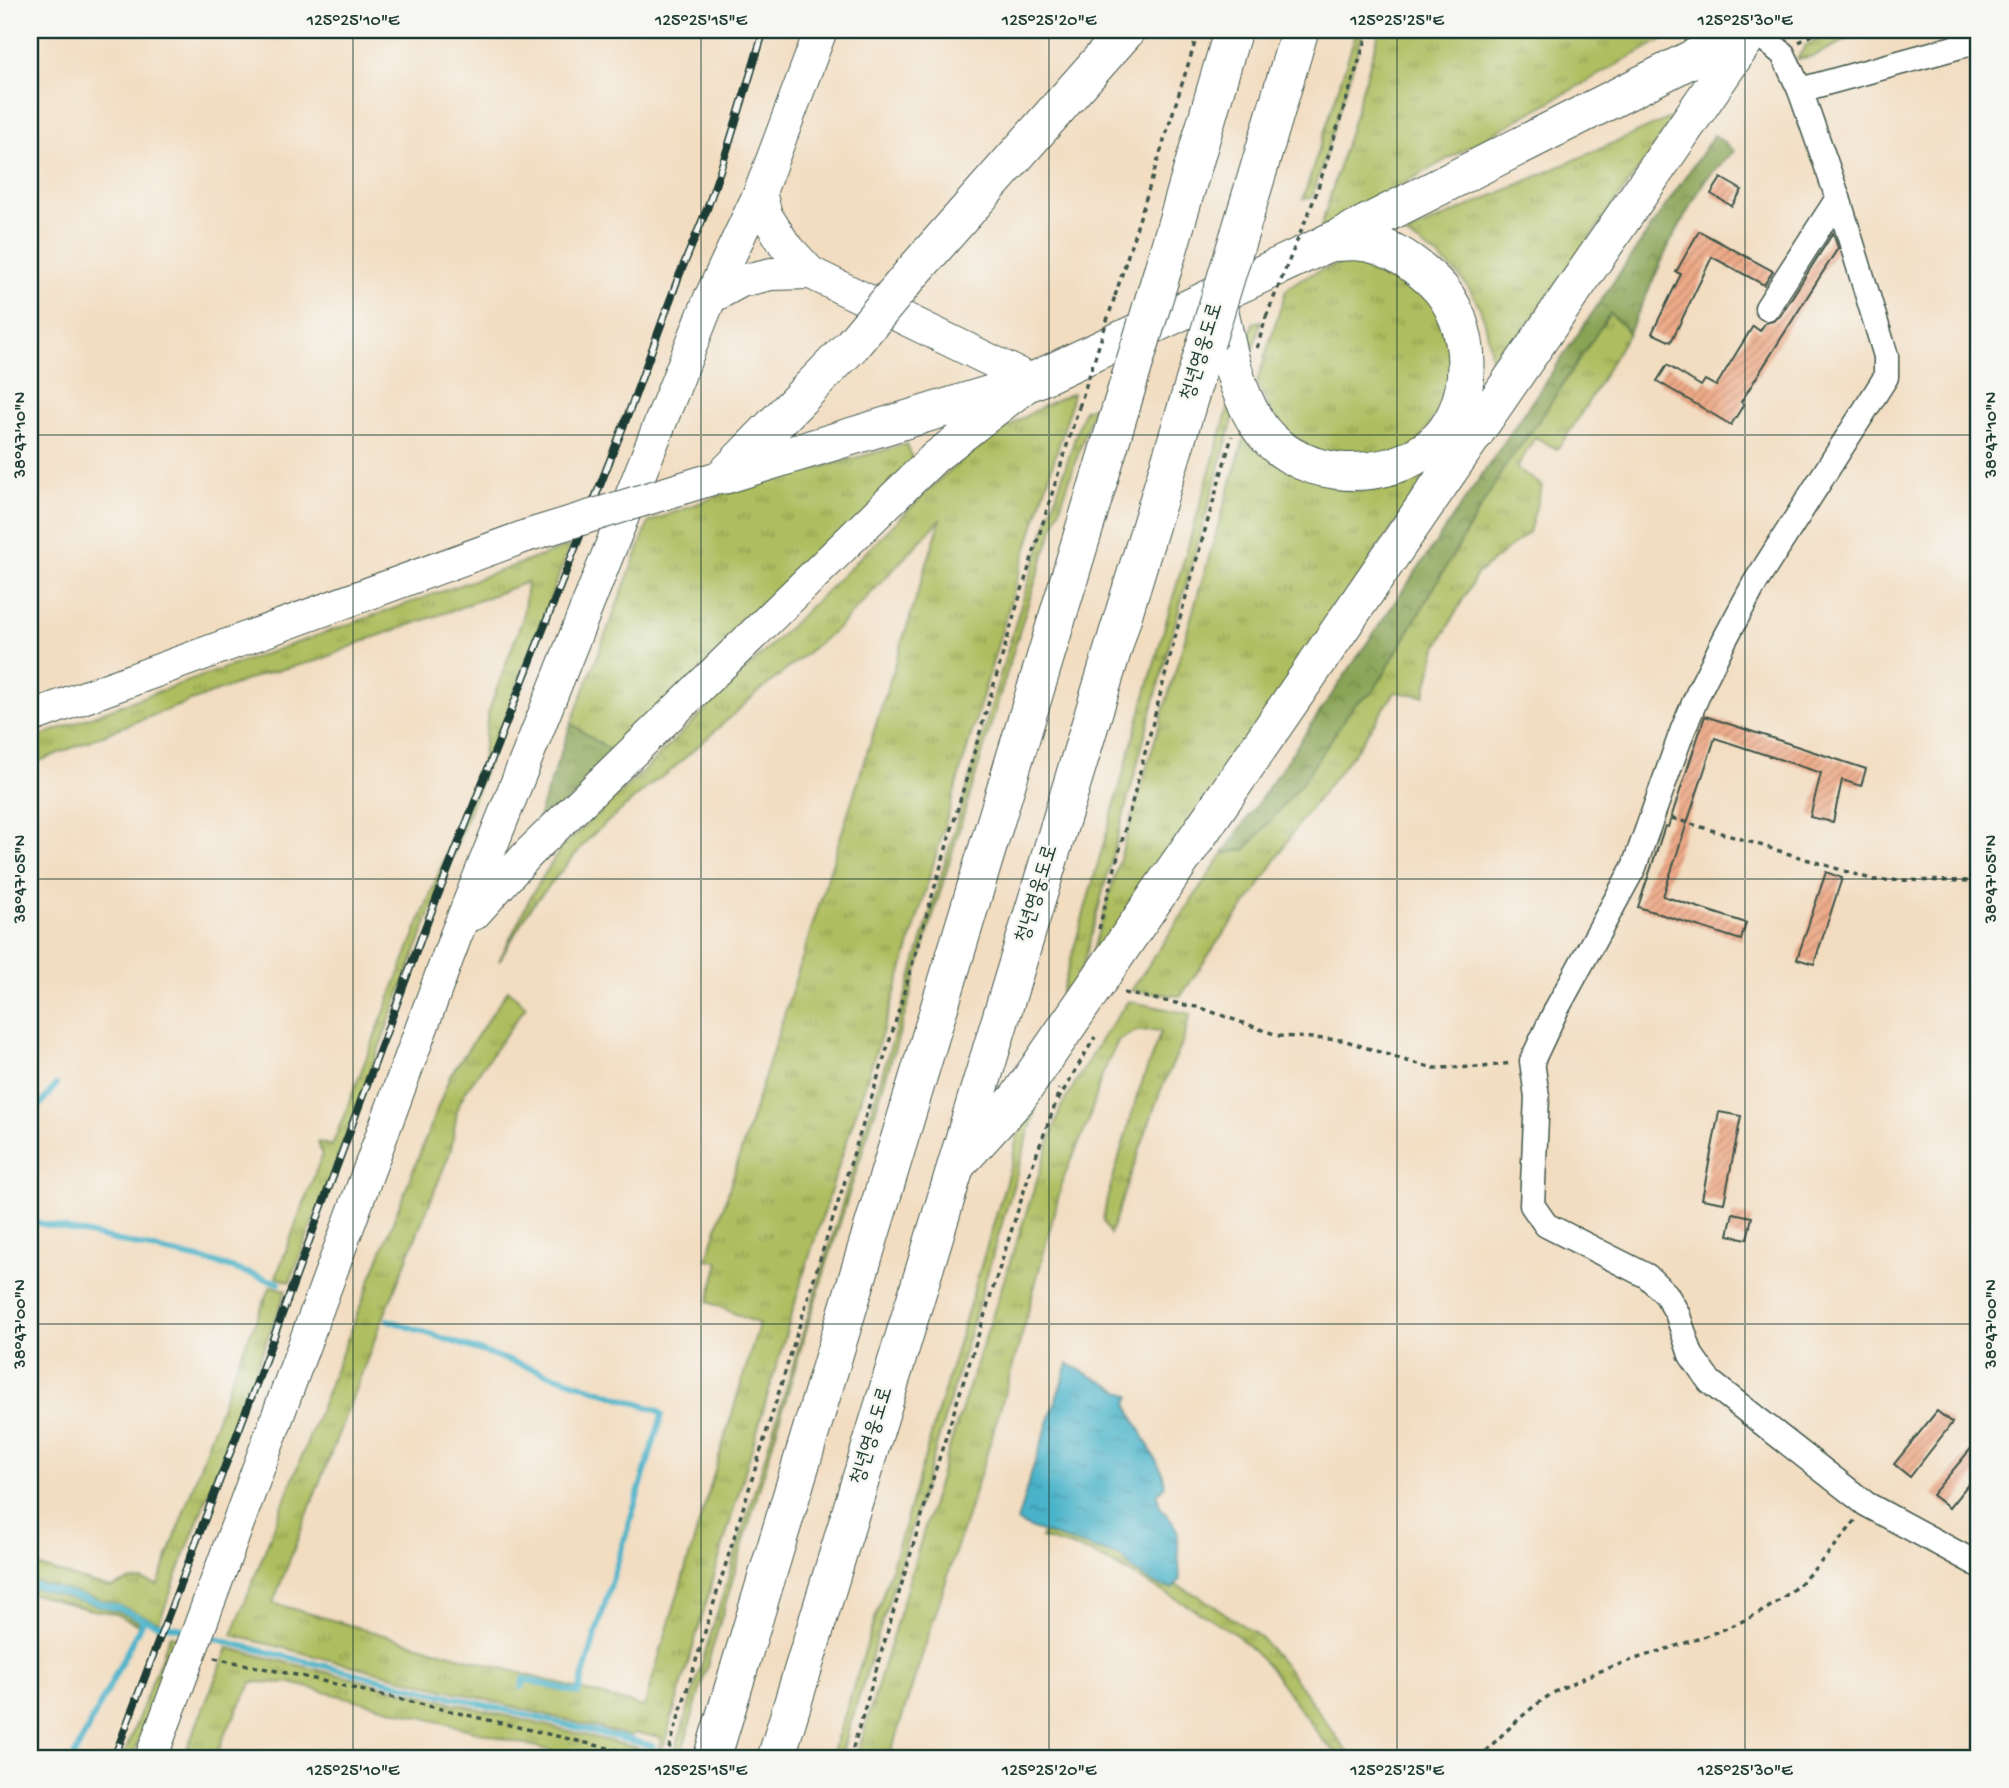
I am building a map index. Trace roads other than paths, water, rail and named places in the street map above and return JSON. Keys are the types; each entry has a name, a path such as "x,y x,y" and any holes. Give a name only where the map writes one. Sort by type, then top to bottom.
{"highway":[{"path":"725,475 852,345 912,273 1127,30"},
{"path":"712,1758 1163,270 1233,30"},
{"name":"청년영웅도로","path":"776,1758 954,1168 1216,326 1240,232 1300,30"},
{"path":"725,475 1033,381 1326,244 1752,30"},
{"path":"954,1168 1017,1099 1752,30"},
{"path":"1216,326 1243,397 1257,424 1281,450 1310,465 1340,471 1370,471 1402,464 1431,446 1449,426 1460,401 1465,378 1467,354 1461,327 1451,304 1438,286 1418,268 1388,250 1359,242 1326,244"}],"main road":[{"path":"152,1758 456,935 710,298 760,192 821,30"},
{"path":"456,935 529,853 935,457 1033,381 811,273 785,245 766,215 760,192"},
{"path":"710,298 741,281 771,274 811,273"},
{"path":"30,717 526,536 725,475"}],"street":[{"path":"1752,30 1783,54 1800,90 1838,198 1886,356 1886,377 1755,583 1726,637 1682,732 1634,867 1556,1010 1532,1061 1537,1097 1532,1205 1546,1224 1647,1276 1666,1294 1677,1313 1690,1355 1710,1382 1866,1504 1979,1565"},
{"path":"1800,90 1979,41"},
{"path":"1766,308 1838,198"}],"water":[{"path":"1068,1364 1130,1396 1127,1404 1163,1474 1165,1486 1157,1494 1160,1507 1177,1528 1180,1580 1172,1589 1144,1578 1122,1557 1017,1522"}],"waterway":[{"path":"30,1114 56,1085"},
{"path":"30,1221 213,1262 279,1283"},
{"path":"388,1320 657,1410 662,1415 578,1693 524,1679 522,1687"},
{"path":"30,1584 118,1608 156,1624 189,1630"},
{"path":"73,1758 143,1620"},
{"path":"206,1635 653,1746"}],"railway":[{"path":"114,1758 423,933 707,209 764,30"}]}
